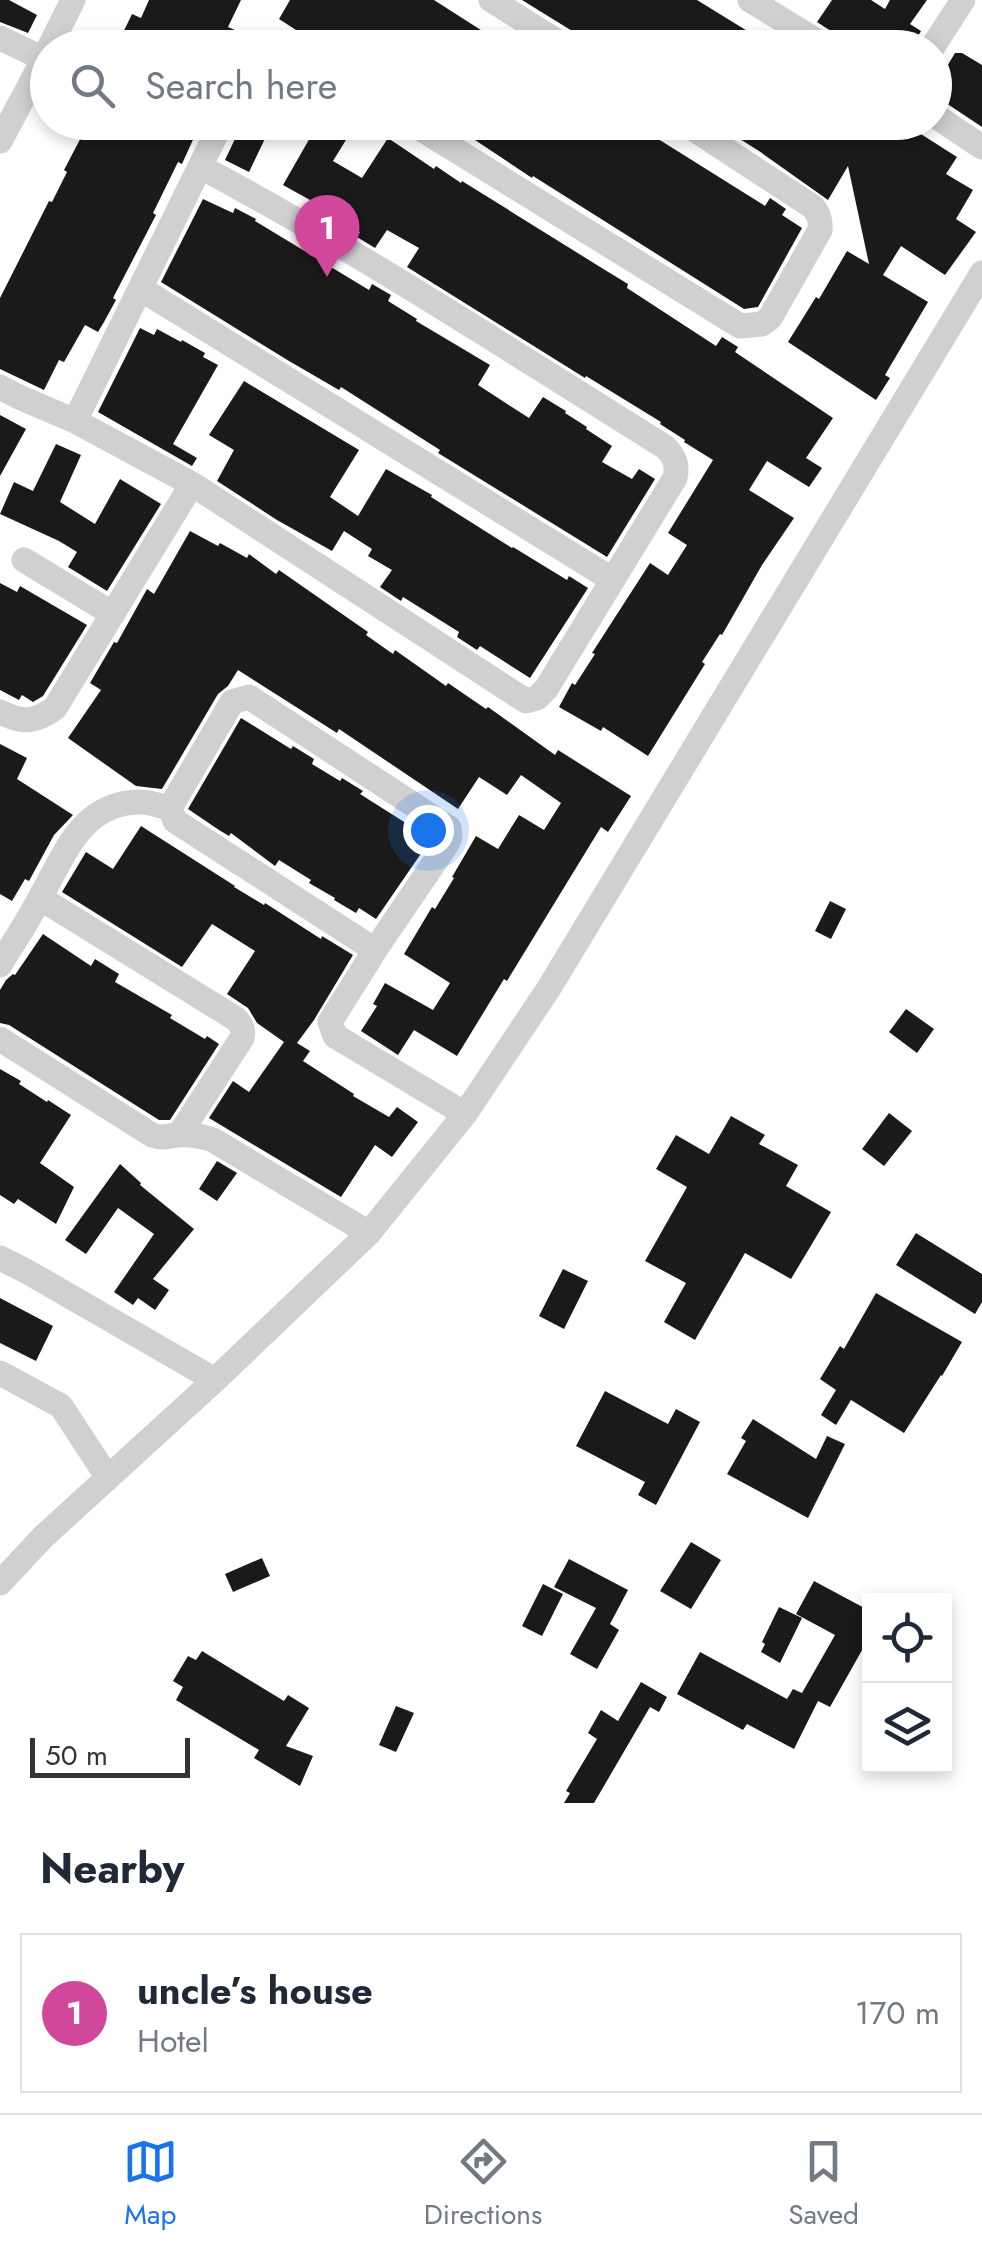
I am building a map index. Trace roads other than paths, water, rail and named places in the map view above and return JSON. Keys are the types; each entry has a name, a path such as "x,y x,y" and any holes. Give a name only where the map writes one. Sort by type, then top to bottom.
{"street":[{"path":"58,30 73,0"},
{"path":"491,0 539,30"},
{"path":"750,0 792,11 810,30"},
{"path":"944,30 963,0"},
{"path":"0,38 30,48"},
{"path":"0,141 30,85"},
{"path":"952,127 982,147"},
{"path":"74,421 214,140"},
{"path":"439,140 740,326 762,324 770,318 821,222 813,207 711,140"},
{"path":"0,386 192,484 526,700 537,698 546,689 675,478 674,456 342,246 201,168"},
{"path":"3,1574 368,1233 465,1114 550,988 982,273"},
{"path":"141,289 613,580"},
{"path":"0,712 21,720 39,719 55,708 192,484"},
{"path":"24,560 113,614"},
{"path":"375,950 175,822 170,808 232,702 249,697 450,828 446,844 330,1022 335,1036 465,1114"},
{"path":"0,965 68,844 95,816 119,804 142,802 170,808"},
{"path":"40,898 242,1025 242,1038 179,1135"},
{"path":"0,1039 152,1135 213,1140 368,1233"},
{"path":"0,1258 215,1380"},
{"path":"0,1373 62,1406 108,1478"}],"place":[{"name":"uncle’s house","path":"327,277"}]}
